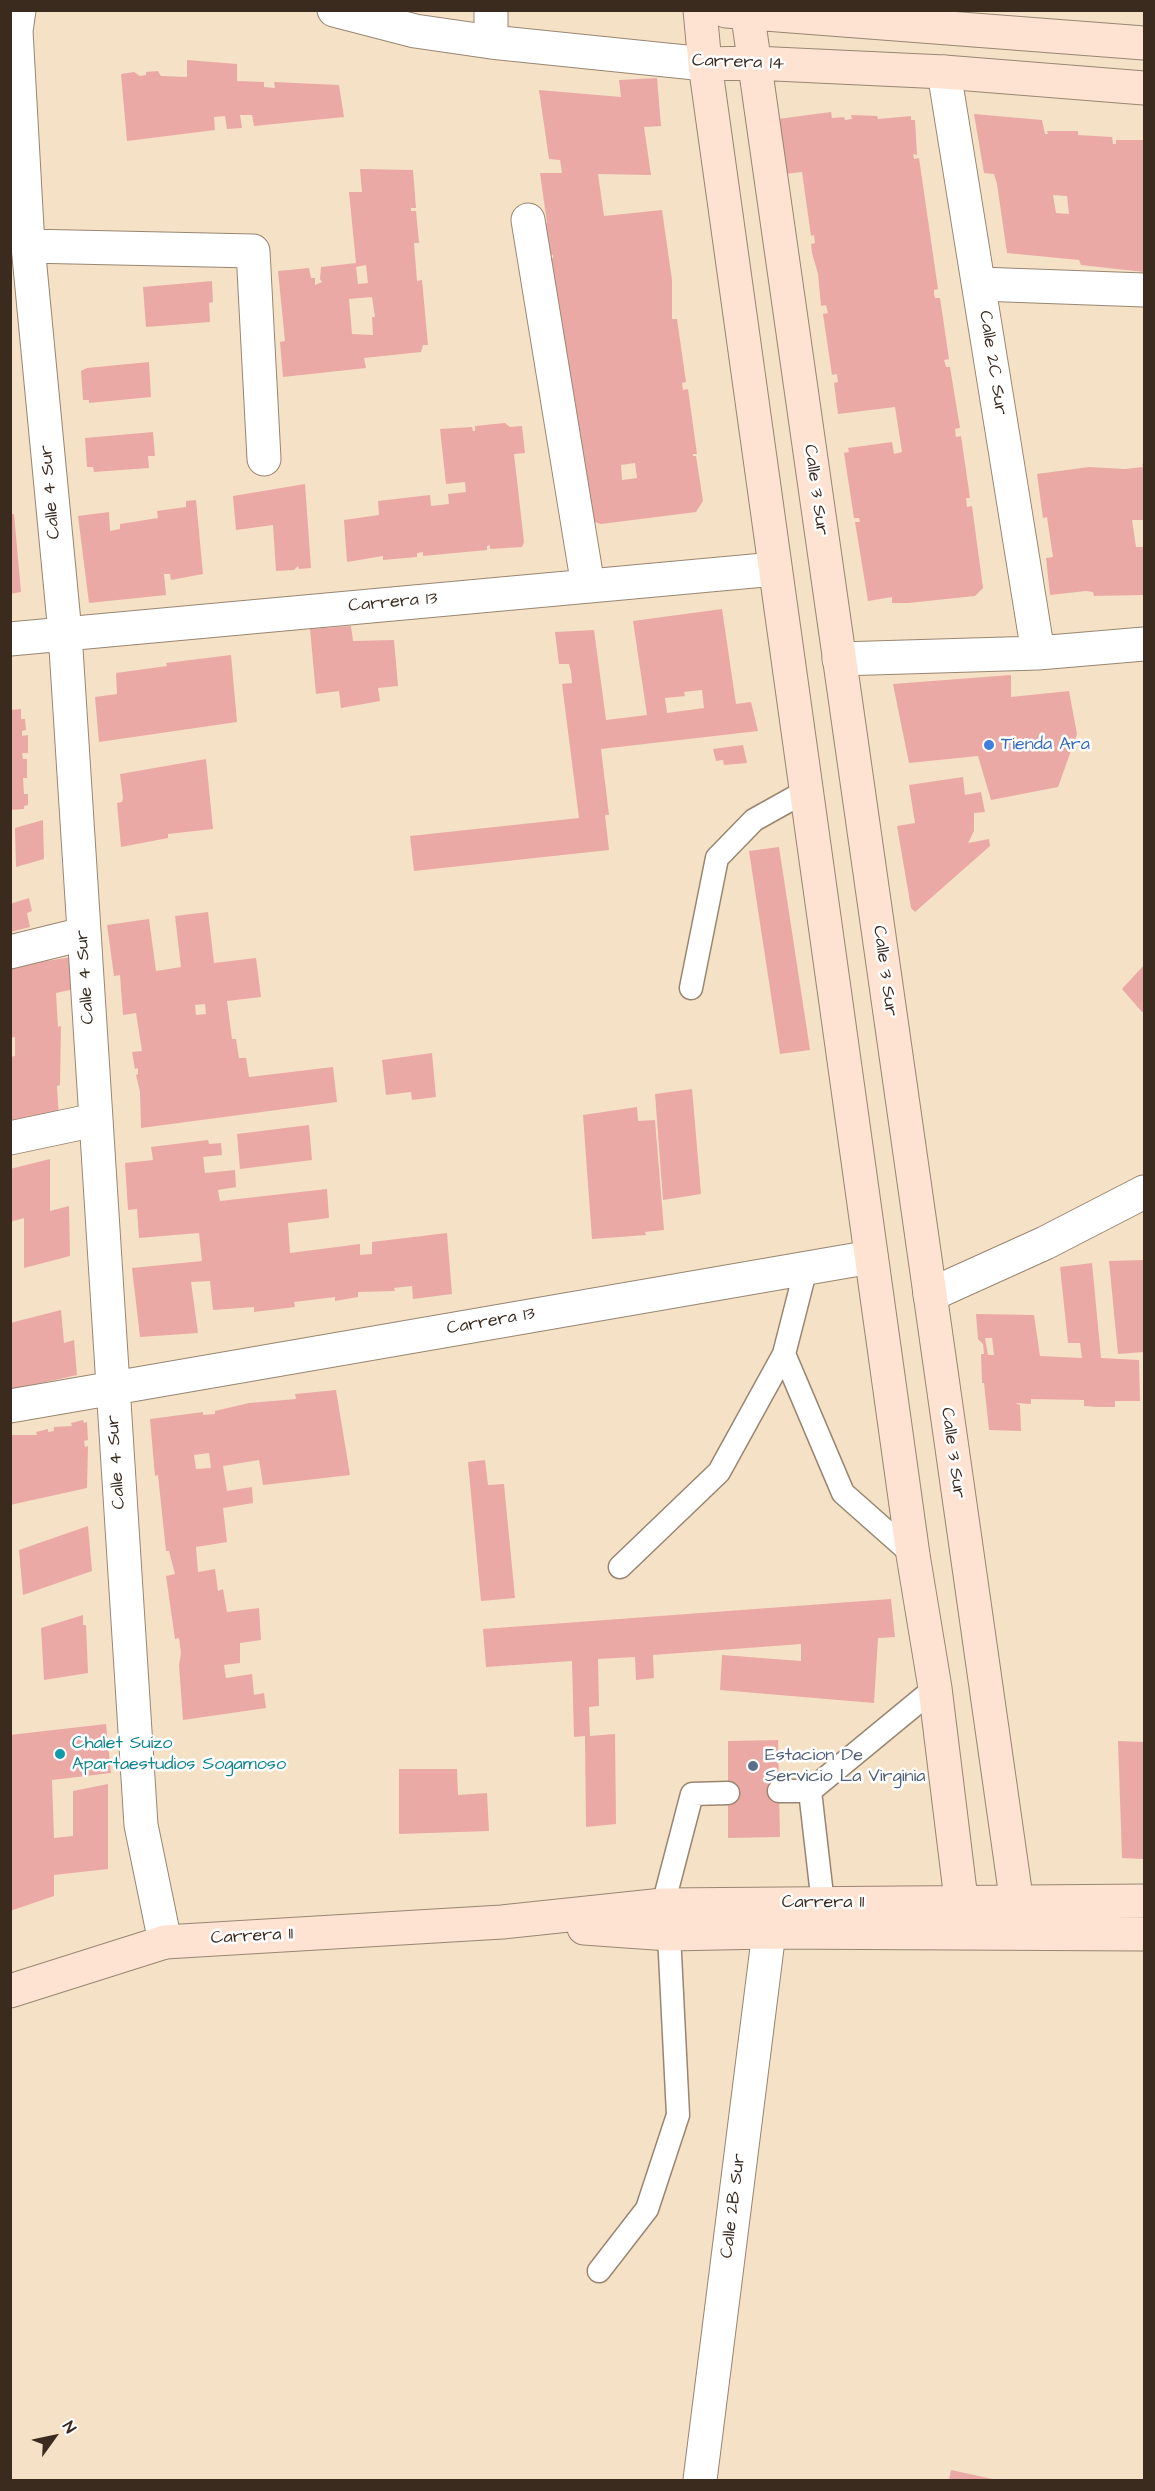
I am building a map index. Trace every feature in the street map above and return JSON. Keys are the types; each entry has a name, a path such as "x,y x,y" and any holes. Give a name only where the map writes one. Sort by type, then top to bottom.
{"street":[{"name":"Calle 4 Sur","path":"19,10 16,31 28,246 65,633 111,1387 141,1825 165,1942"},
{"name":"Carrera 14","path":"334,10 415,31 491,26 705,64 754,63 944,72 1144,88"},
{"path":"700,10 705,64 871,1257 913,1555 935,1688 963,1918"},
{"path":"738,12 1144,43"},
{"name":"Calle 3 Sur","path":"738,12 754,63 1019,1917"},
{"name":"Calle 2C Sur","path":"944,72 1038,653"},
{"path":"528,220 588,586"},
{"path":"28,246 253,251 264,459"},
{"path":"979,284 1144,290"},
{"name":"Carrera 13","path":"10,639 775,569"},
{"path":"839,659 1038,653 1144,644"},
{"path":"10,952 83,934"},
{"path":"10,1138 95,1120"},
{"path":"930,1295 1045,1244 1144,1192"},
{"name":"Carrera 13","path":"10,1406 871,1257"},
{"name":"Carrera 11","path":"10,1991 165,1942 502,1922 1019,1917 1144,1901"},
{"name":"Carrera 11","path":"768,1918 824,1904 963,1918"},
{"name":"Carrera 11","path":"1019,1917 1144,1934"},
{"name":"Calle 2B Sur","path":"700,2481 768,1918"}],"lane":[{"path":"691,988 717,858 754,820 806,791"},
{"path":"620,1566 719,1472 784,1354 806,1268"},
{"path":"784,1354 843,1493 913,1555"},
{"path":"779,1791 810,1791 935,1688"},
{"path":"810,1791 824,1904"},
{"path":"599,2271 647,2209 678,2115 666,1919 692,1794 728,1793"}],"building":[{"path":"187,60 237,64 237,81 264,82 264,87 275,88 274,82 339,85 344,117 254,126 252,115 240,115 242,128 227,129 225,116 214,117 215,130 127,141 121,74 134,72 140,76 146,75 146,72 158,71 161,76 187,77"},
{"path":"657,78 661,126 644,127 651,175 598,174 604,216 662,210 672,280 672,319 677,319 686,382 682,383 683,390 688,389 697,454 693,456 696,456 703,501 696,512 601,524 586,519 558,329 563,328 563,325 558,325 538,260 553,258 553,255 548,256 542,224 547,223 540,173 562,173 560,160 549,159 539,90 621,97 619,80","holes":["635,463 637,478 622,480 621,465"]},
{"path":"831,112 832,118 844,117 845,120 852,119 851,115 877,116 878,119 911,116 911,120 915,120 917,155 913,154 914,159 919,158 938,289 934,290 934,294 935,298 940,298 949,359 944,360 946,367 950,367 960,428 955,429 956,437 961,436 970,498 966,498 967,507 972,506 983,588 975,596 908,603 892,603 892,597 868,601 855,522 860,522 859,518 854,518 844,453 849,452 848,448 892,442 894,454 902,452 895,407 838,414 834,383 838,382 837,374 832,375 823,314 828,313 826,305 821,306 818,274 811,244 815,243 814,235 811,236 802,172 785,174 778,119"},
{"path":"974,114 1042,120 1045,134 1048,134 1047,131 1078,131 1078,135 1112,137 1113,144 1116,144 1116,140 1144,140 1144,272 1081,265 1079,260 1007,253 997,184 994,174 984,173","holes":["1053,195 1067,196 1069,214 1056,213"]},
{"path":"360,169 413,170 416,208 411,208 411,211 416,211 419,243 414,243 417,281 422,280 428,345 423,345 421,352 364,358 366,368 283,377 280,342 285,341 278,271 309,268 311,278 315,278 315,285 322,282 321,267 356,263 349,192 362,192","holes":["366,265 368,283 358,284 356,267","372,297 375,317 372,317 373,335 352,334 349,299"]},
{"path":"212,281 213,302 209,303 210,322 146,327 143,287"},
{"path":"149,362 151,397 89,403 89,400 83,400 81,371 87,368"},
{"path":"505,423 510,427 522,426 525,453 514,454 524,542 522,547 490,549 490,545 487,546 487,550 423,556 423,552 417,553 417,557 383,560 383,556 347,562 344,520 379,515 378,501 430,495 431,506 449,504 448,494 466,492 465,482 446,484 440,429 472,427 475,431 475,426"},
{"path":"153,432 155,456 148,456 149,468 94,472 93,467 87,467 85,438"},
{"path":"1144,463 1144,520 1132,520 1136,547 1144,547 1144,595 1094,596 1093,592 1086,591 1050,595 1046,558 1053,557 1047,517 1043,518 1037,474 1089,467 1125,469 1143,467"},
{"path":"305,484 311,568 299,569 298,566 294,570 276,571 273,525 236,530 233,496"},
{"path":"196,500 203,574 171,580 170,574 164,574 166,595 89,603 78,516 109,512 110,531 120,529 120,524 158,518 157,511 186,507 186,501"},
{"path":"14,514 21,592 10,594 10,515"},
{"path":"722,609 736,704 751,702 758,731 601,749 609,815 605,815 609,850 414,871 410,836 579,818 562,684 572,683 571,672 569,664 559,664 555,632 594,630 606,720 647,715 633,621","holes":["702,690 704,708 667,713 665,698 685,696 684,692"]},
{"path":"351,626 353,641 394,640 398,686 378,688 380,701 341,708 339,691 316,694 310,629"},
{"path":"231,655 237,722 99,742 95,697 117,694 116,673 167,666 166,663"},
{"name":"Tienda Ara","path":"1011,675 1011,697 1069,691 1077,734 1058,787 991,800 978,756 909,763 893,684"},
{"path":"21,709 21,719 25,719 26,730 22,731 22,736 28,735 28,753 22,753 23,759 27,759 27,778 23,778 24,794 28,794 28,805 24,806 24,809 10,810 10,710"},
{"path":"743,745 747,763 724,765 723,760 716,761 713,749"},
{"path":"206,759 213,829 168,834 168,838 121,847 117,803 122,802 123,798 120,774"},
{"path":"963,777 965,795 981,792 985,812 974,813 974,831 968,843 989,839 990,846 915,912 911,908 897,826 915,823 909,785"},
{"path":"43,820 44,859 16,867 15,828"},
{"path":"779,847 810,1050 780,1054 749,851"},
{"path":"29,898 32,911 27,913 30,927 10,932 10,904"},
{"path":"208,912 214,963 256,958 261,997 227,1001 232,1039 236,1039 239,1058 246,1058 249,1077 333,1067 337,1102 141,1128 140,1092 136,1075 138,1068 135,1069 132,1052 142,1051 136,1013 123,1015 120,975 114,976 107,925 149,919 156,971 181,967 175,916","holes":["205,1004 206,1014 196,1015 195,1005"]},
{"path":"71,957 74,989 56,993 58,1027 61,1026 60,1085 57,1086 59,1120 10,1131 10,1057 15,1056 15,1037 10,1038 10,967"},
{"path":"1144,965 1144,1012 1142,1012 1122,989"},
{"path":"432,1053 436,1097 412,1100 411,1092 386,1095 382,1060"},
{"path":"692,1089 701,1194 663,1200 655,1094"},
{"path":"637,1107 638,1121 655,1120 664,1230 645,1232 646,1235 592,1239 583,1115"},
{"path":"309,1125 312,1160 240,1169 237,1134"},
{"path":"208,1140 209,1144 221,1143 222,1155 203,1157 205,1173 235,1170 236,1187 218,1190 220,1201 327,1189 329,1218 288,1223 290,1253 360,1244 360,1255 372,1254 372,1242 447,1233 452,1294 413,1299 412,1286 394,1288 395,1291 358,1292 358,1297 335,1301 335,1297 294,1302 295,1307 254,1312 254,1307 213,1310 210,1281 191,1282 198,1333 140,1337 132,1268 202,1261 199,1233 139,1238 137,1209 128,1210 125,1163 153,1160 151,1147"},
{"path":"50,1159 50,1211 69,1206 70,1256 24,1268 24,1218 10,1222 10,1169"},
{"path":"1144,1260 1144,1352 1118,1354 1109,1261"},
{"path":"1092,1263 1101,1358 1139,1360 1140,1401 1115,1401 1115,1407 1098,1407 1084,1406 1084,1400 1031,1399 1031,1404 1015,1403 1020,1405 1021,1431 989,1430 984,1383 982,1383 983,1344 978,1339 976,1314 1034,1315 1040,1356 1082,1358 1080,1343 1068,1343 1060,1267","holes":["985,1338 992,1338 994,1355 988,1355"]},
{"path":"61,1310 64,1343 74,1340 77,1375 10,1390 10,1323"},
{"path":"336,1390 350,1475 263,1485 259,1460 223,1466 227,1491 252,1487 253,1503 223,1508 227,1542 196,1547 198,1572 215,1569 218,1591 223,1589 227,1612 259,1608 261,1640 240,1643 240,1663 224,1665 226,1678 252,1674 254,1695 264,1693 266,1708 183,1720 179,1665 181,1653 179,1638 175,1639 166,1576 175,1574 169,1551 166,1551 158,1475 155,1476 150,1419 203,1412 203,1415 215,1414 215,1411 249,1403 296,1399 295,1394","holes":["209,1453 211,1468 196,1469 194,1455"]},
{"path":"83,1420 84,1423 87,1422 88,1440 84,1441 85,1447 88,1446 87,1488 10,1505 10,1435 37,1435 36,1432 48,1429 48,1432 54,1431 54,1427 72,1426 71,1423"},
{"path":"485,1460 488,1485 504,1484 515,1598 481,1601 468,1462"},
{"path":"88,1526 92,1571 23,1595 19,1550"},
{"path":"891,1599 895,1637 878,1638 874,1703 720,1690 722,1655 801,1661 801,1644 653,1655 654,1678 636,1680 635,1657 598,1659 599,1706 589,1707 590,1736 615,1734 616,1824 586,1827 585,1736 574,1737 572,1661 486,1667 483,1629"},
{"path":"83,1615 83,1625 86,1625 88,1673 44,1680 41,1628"},
{"path":"106,1724 111,1773 52,1780 54,1838 73,1836 73,1791 108,1784 108,1869 54,1875 54,1896 10,1911 10,1735"},
{"name":"Estacion De Servicio La Virginia","path":"778,1740 780,1837 728,1838 728,1741"},
{"path":"1118,1741 1144,1742 1144,1859 1122,1858"},
{"path":"399,1769 457,1769 458,1795 487,1793 489,1831 399,1834"},
{"path":"951,2470 997,2480 949,2480"}],"place":[{"name":"Tienda Ara","path":"989,745"},
{"name":"Chalet Suizo Apartaestudios Sogamoso","path":"60,1754"},
{"name":"Estacion De Servicio La Virginia","path":"753,1766"}]}
